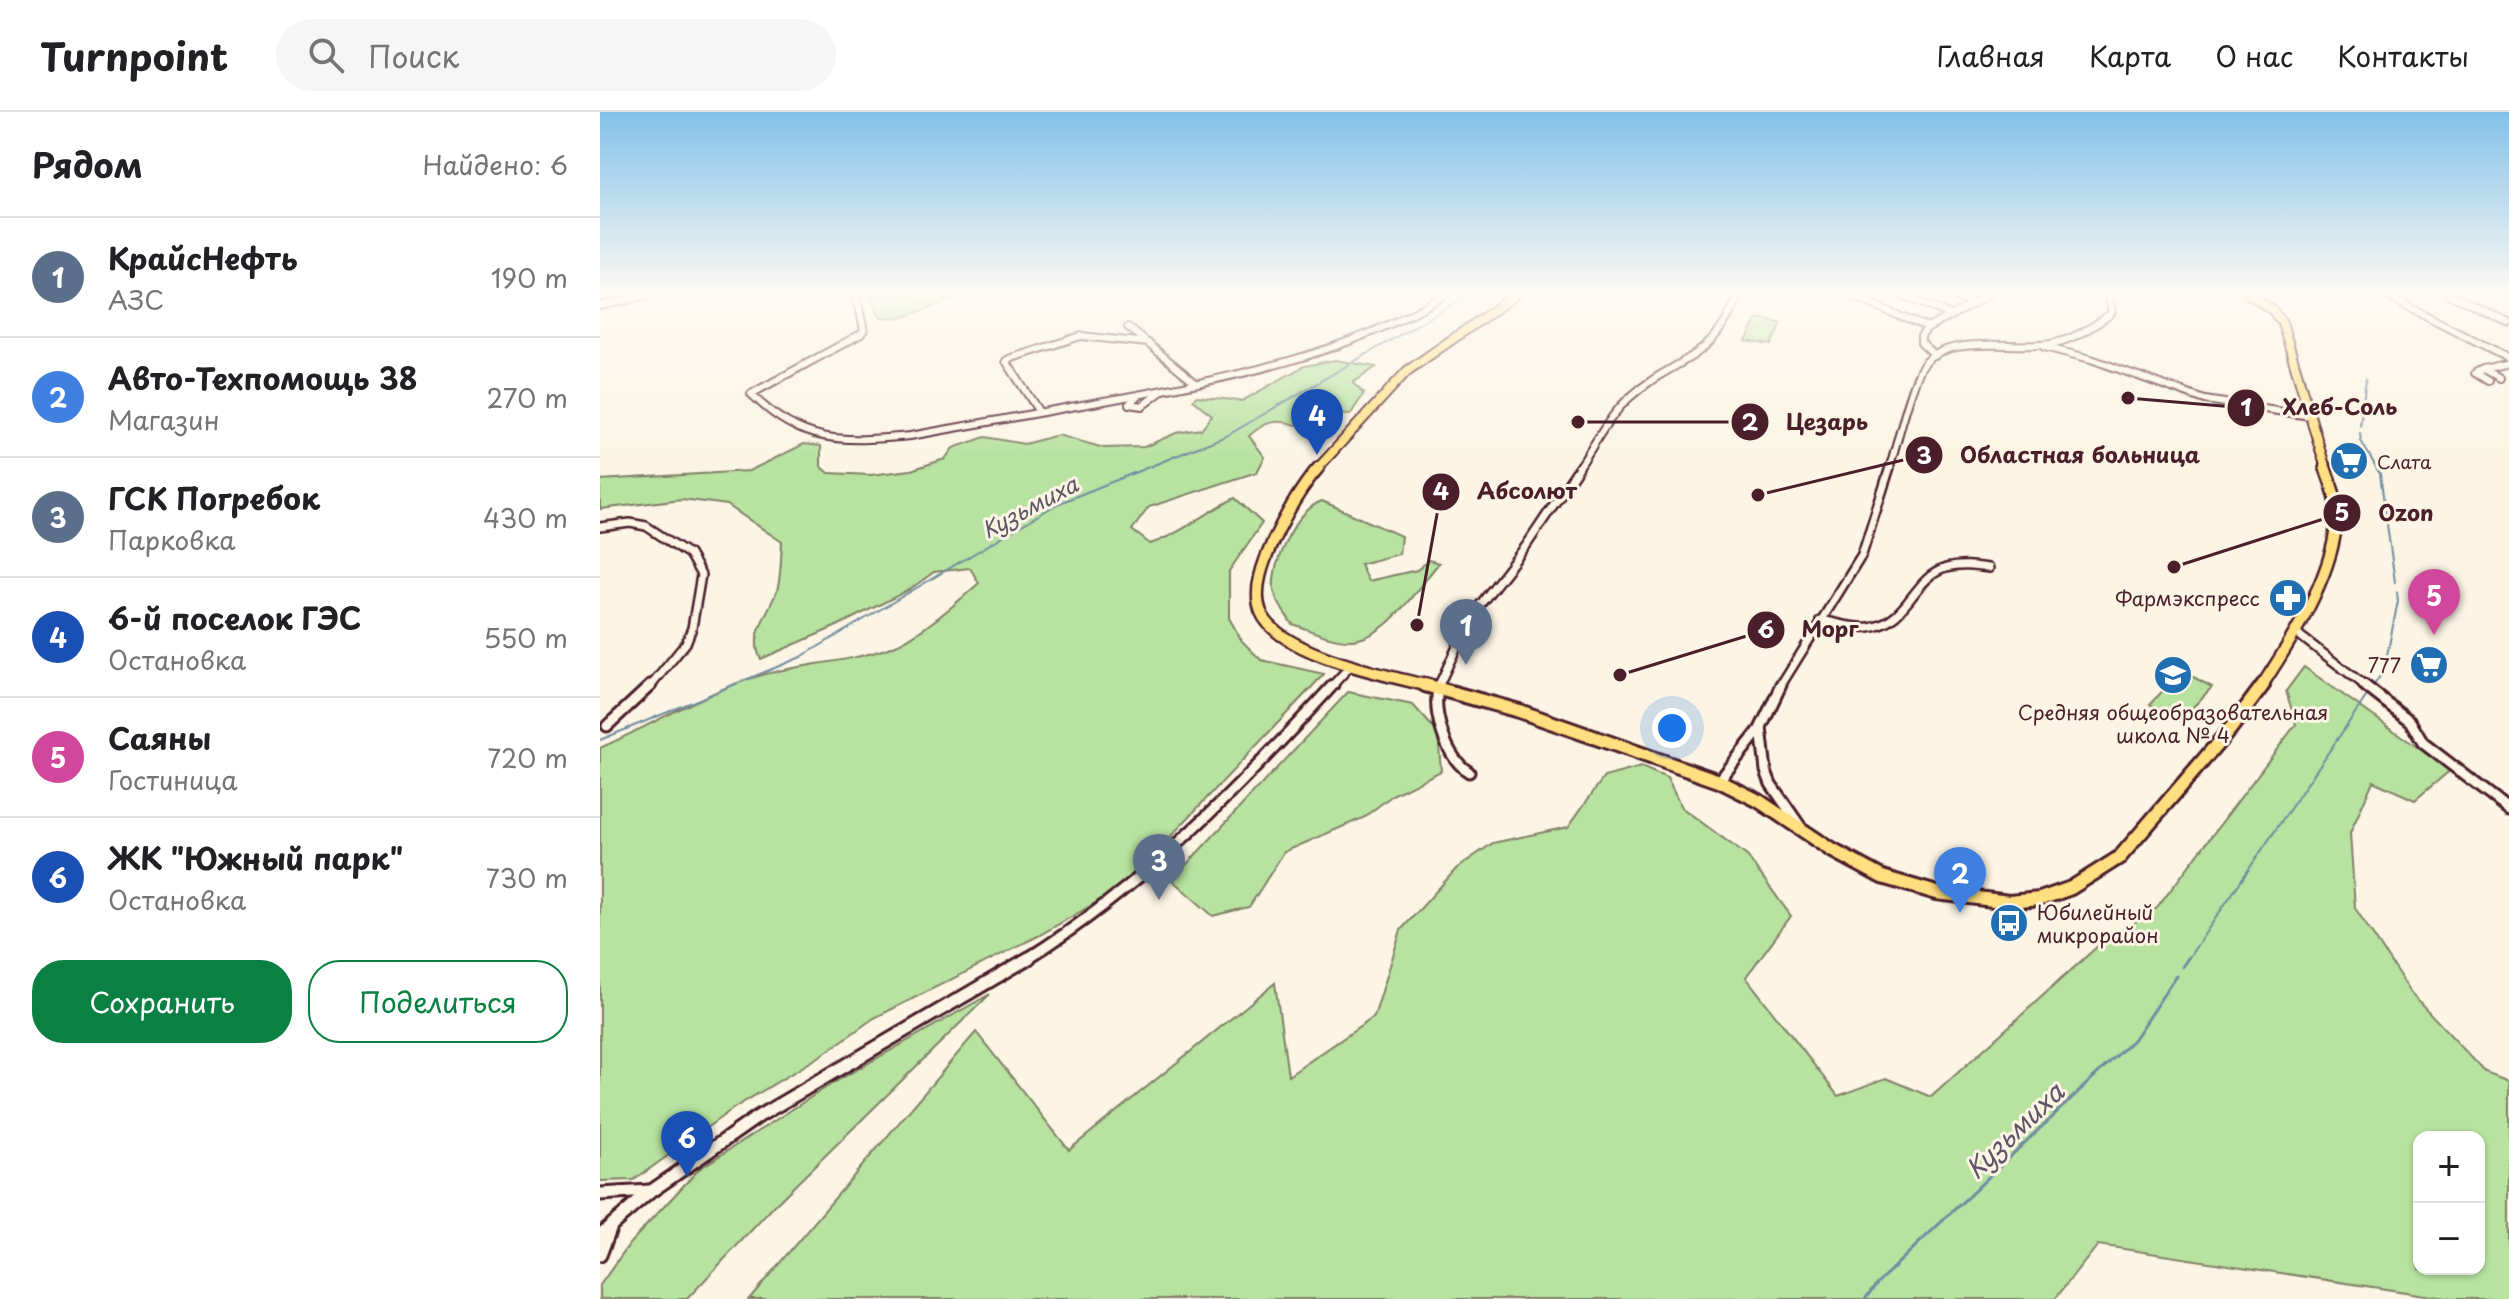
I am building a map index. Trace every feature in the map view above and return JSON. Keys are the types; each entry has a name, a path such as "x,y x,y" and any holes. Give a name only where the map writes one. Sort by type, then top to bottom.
{"main road":[{"path":"1436,349 1387,389 1311,476 1268,548 1258,581 1261,613 1268,624 1286,641 1303,649 1519,711 1719,781 1759,801 1882,877 1937,893 2009,902 2040,899 2071,888 2120,857 2231,728 2263,685 2295,632 2327,564 2337,519 2331,483 2290,349"}],"street":[{"path":"833,349 751,394 773,416 816,437 874,439 910,436 1139,395 1325,349"},
{"path":"1039,349 1006,361 1039,412"},
{"path":"1156,349 1196,383"},
{"path":"1469,772 1454,759 1439,710 1437,689 1472,615 1493,584 1526,546 1621,406 1638,389 1704,349"},
{"path":"1928,349 1935,356"},
{"path":"1719,781 1761,727 1780,685 1862,555 1917,376 1935,356 1961,349"},
{"path":"2049,349 2091,359 2205,400 2310,416"},
{"path":"2076,349 2091,359"},
{"path":"2489,349 2509,360"},
{"path":"2488,381 2475,373 2509,360"},
{"path":"2483,369 2499,378"},
{"path":"1139,395 1129,404 1142,406 1162,390"},
{"path":"600,527 630,523 646,526 689,554 701,575 692,628 686,643 642,697 607,726"},
{"path":"1820,620 1862,627 1883,624 1904,610 1927,577 1940,569 1964,562 1989,568"},
{"path":"2295,632 2410,721 2423,743 2509,809"},
{"path":"600,1235 651,1191 705,1151 1044,949 1096,914 1180,845 1351,665"},
{"path":"1761,727 1761,750 1771,784 1805,832"},
{"path":"600,1194 651,1191"},
{"path":"600,1255 611,1224"}],"green space":[{"path":"1335,360 1376,367 1353,383 1364,394 1350,415 1321,413 1296,425 1277,422 1260,427 1249,436 1265,457 1257,472 1149,507 1132,530 1150,544 1235,498 1262,523 1229,571 1229,618 1242,641 1261,660 1324,674 1139,870 1104,898 1038,936 874,1018 822,1055 734,1108 634,1180 600,1181 600,748 743,681 873,653 901,643 979,583 970,568 934,572 909,590 761,659 757,641 778,587 782,542 727,505 682,499 600,509 600,480 749,471 804,444 821,446 821,466 829,473 870,475 911,470 945,459 953,448 985,437 1024,444 1058,435 1104,448 1144,447 1176,433 1201,429 1212,415 1193,400 1197,396 1242,401 1304,366"},
{"path":"1322,501 1401,536 1399,554 1360,564 1368,581 1417,570 1429,560 1439,563 1390,621 1365,637 1337,639 1292,624 1275,594 1274,579 1287,538 1303,515"},
{"path":"2304,667 2431,757 2453,768 2415,800 2373,781 2350,833 2355,908 2411,993 2485,1072 2509,1081 2509,1299 2451,1299 2098,1245 2055,1299 749,1299 976,1032 1069,1150 1275,983 1288,1076 1374,1017 1401,930 1457,868 1493,843 1568,827 1604,777 1641,767 1667,778 1681,807 1747,856 1791,916 1746,977 1838,1096 1886,1078 1931,1097 2100,944 2157,908 2296,724 2286,691"},
{"path":"2182,671 2212,687 2180,721 2150,704"},
{"path":"1348,692 1413,705 1438,733 1441,771 1394,794 1363,818 1284,852 1249,907 1213,916 1172,880"},
{"path":"990,994 776,1204 687,1299 600,1299 600,1285 630,1243 699,1169 830,1085"}],"waterway":[{"name":"Кузьмиха","path":"600,740 801,657 1057,504 1228,435 1375,349"},
{"name":"Кузьмиха","path":"2360,426 2366,379"},
{"name":"Кузьмиха","path":"2360,433 2361,441 2380,474 2395,582"},
{"name":"Кузьмиха","path":"2374,685 2384,670 2398,601 2397,592"},
{"name":"Кузьмиха","path":"2187,960 2366,697"},
{"name":"Кузьмиха","path":"2182,967 2188,958"},
{"name":"Кузьмиха","path":"1865,1299 1877,1283 2133,1040 2176,976"}],"place":[{"name":"Хлеб-Соль","path":"2128,398"},
{"name":"Цезарь","path":"1578,422"},
{"name":"6-й поселок ГЭС","path":"1317,455"},
{"name":"Слата","path":"2349,461"},
{"name":"Областная больница","path":"1758,495"},
{"name":"Ozon","path":"2174,567"},
{"name":"Фармэкспресс","path":"2288,598"},
{"name":"Абсолют","path":"1417,625"},
{"name":"Саяны","path":"2434,635"},
{"name":"КрайсНефть","path":"1466,665"},
{"name":"777","path":"2429,665"},
{"name":"Морг","path":"1620,675"},
{"name":"Средняя общеобразовательная школа № 4","path":"2173,675"},
{"name":"ГСК Погребок","path":"1159,900"},
{"name":"Авто-Техпомощь 38","path":"1960,913"},
{"name":"Юбилейный микрорайон","path":"2009,923"},
{"name":"ЖК \"Южный парк\"","path":"687,1177"}]}
